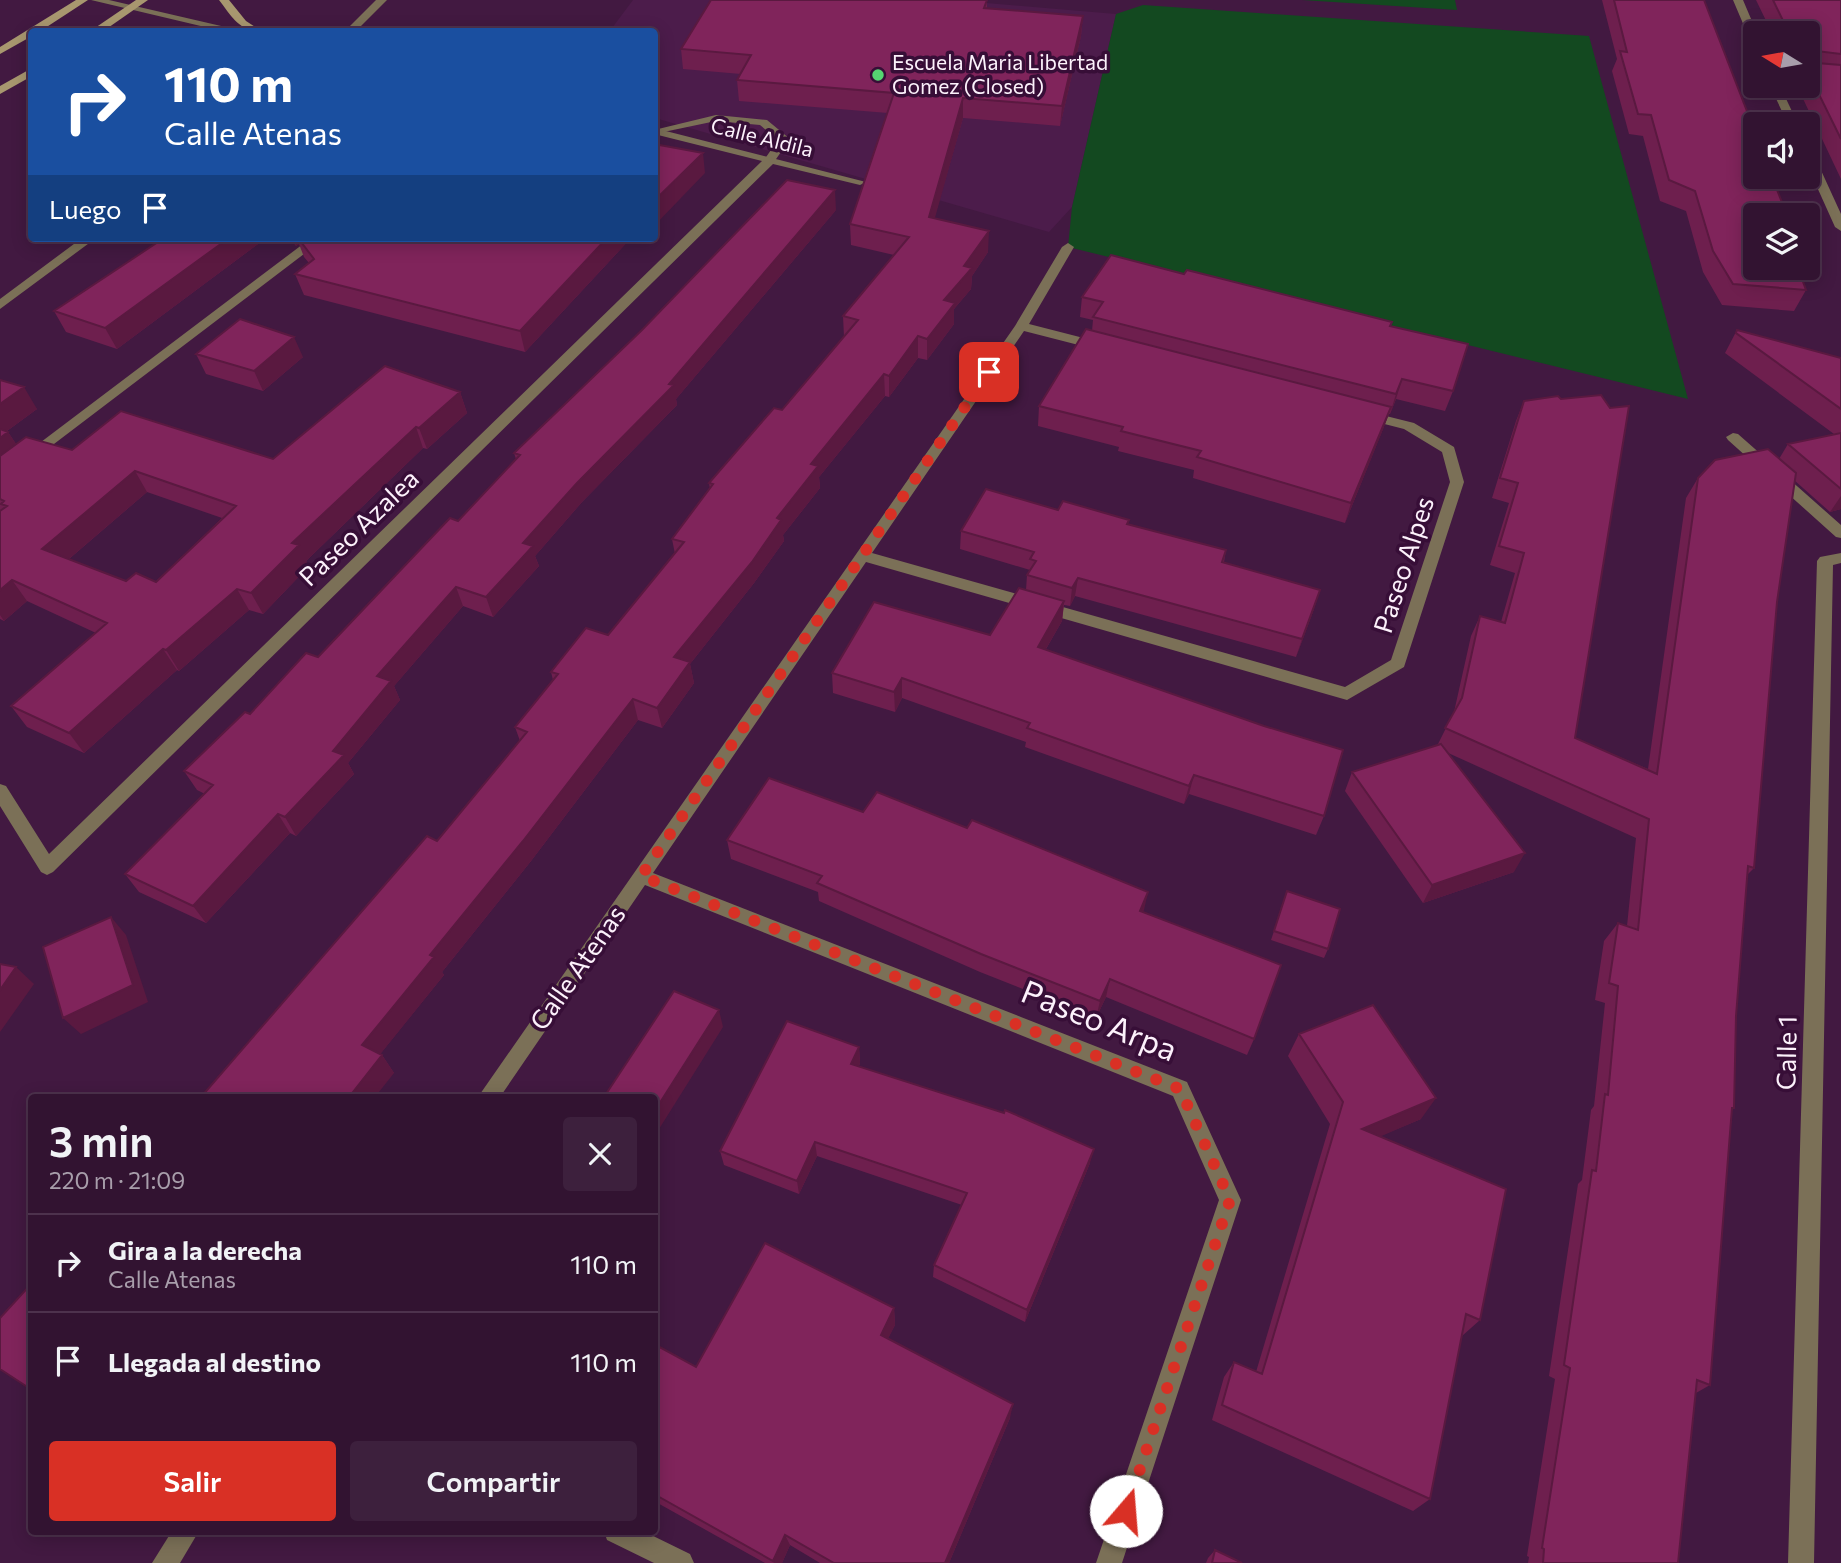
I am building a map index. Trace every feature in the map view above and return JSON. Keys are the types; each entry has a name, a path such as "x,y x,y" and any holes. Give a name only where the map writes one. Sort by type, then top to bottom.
{"main road":[{"path":"37,28 83,0"},
{"path":"100,28 143,0"},
{"path":"224,0 242,23 251,28"},
{"path":"0,51 28,34"},
{"path":"0,93 28,74"},
{"path":"0,93 28,82"}],"street":[{"path":"96,0 225,28"},
{"path":"353,28 383,0"},
{"path":"1738,0 1747,21"},
{"path":"658,132 716,118 763,122 784,139 770,160"},
{"name":"Calle Aldila","path":"658,132 860,182"},
{"name":"Paseo Azalea","path":"0,791 47,867 770,160"},
{"path":"1820,181 1841,227"},
{"path":"0,305 85,242"},
{"path":"0,480 314,242"},
{"name":"Calle Atenas","path":"490,1094 1021,326 1068,247"},
{"path":"1021,326 1115,351"},
{"name":"Paseo Alpes","path":"862,555 1348,694 1398,663 1457,482 1449,450 1409,426 1355,412"},
{"path":"1733,437 1841,533"},
{"name":"Calle 1","path":"1801,1563 1825,561 1841,558"},
{"name":"Paseo Arpa","path":"641,876 1180,1089 1230,1200 1109,1563"},
{"path":"165,1563 184,1535"},
{"path":"624,1535 681,1563"}],"shaded area":[{"name":"Escuela Maria Libertad Gomez (Closed)","path":"633,0 952,0 1116,14 1072,207 1049,232 658,119 658,28 612,28"}],"green space":[{"path":"1302,0 1455,0 1457,10"},
{"path":"1143,5 1589,36 1688,399 1068,247 1072,207 1116,14"}],"building":[{"path":"711,0 987,0 984,8 1083,16 1062,106 963,98 929,217 989,231 964,266 972,268 944,300 955,303 927,339 918,336 889,376 884,374 811,464 818,466 777,518 781,520 752,562 674,657 690,662 657,708 633,699 430,955 434,957 362,1045 382,1055 351,1094 204,1094 427,836 437,841 527,732 515,727 558,674 551,672 586,628 608,635 684,542 672,539 713,484 709,483 774,408 782,410 858,320 843,316 909,237 850,224 894,93 737,80 751,55 681,49"},
{"path":"1614,0 1704,0 1747,112 1743,112 1743,189 1777,189 1782,203 1743,203 1743,280 1802,280 1806,290 1733,284 1713,251 1695,191 1669,180 1651,115 1638,114 1620,51 1627,52"},
{"path":"1773,0 1841,0 1841,54 1820,51 1820,21 1783,21"},
{"path":"1820,63 1841,65 1841,139 1820,96"},
{"path":"658,145 703,153 658,197"},
{"path":"787,180 835,190 669,384 674,385 577,483 523,543 533,546 486,597 456,587 377,676 391,681 333,751 344,755 285,817 278,814 193,906 125,874 213,785 184,771 245,712 250,714 306,653 318,657 450,518 458,521 520,455 514,453 642,330"},
{"path":"158,242 223,242 105,328 54,311"},
{"path":"301,242 603,242 520,331 295,274 314,259"},
{"path":"1111,255 1184,274 1187,270 1392,322 1390,326 1468,344 1453,391 1402,379 1396,394 1093,317 1103,302 1082,297"},
{"path":"240,319 294,337 254,371 196,354"},
{"path":"1086,329 1391,407 1351,503 1197,457 1201,451 1121,431 1123,427 1039,406"},
{"path":"1737,330 1841,358 1841,409 1736,333"},
{"path":"385,366 460,392 419,428 416,427 292,543 299,545 251,593 237,589 166,650 163,649 69,733 11,706 107,623 12,580 0,590 0,511 7,506 1,504 4,501 0,499 0,456 26,437 72,450 121,411 273,459","holes":["135,471 236,506 156,582 136,573 126,581 42,549"]},
{"path":"0,380 24,387 0,404"},
{"path":"1601,395 1610,408 1629,406 1575,738 1657,774 1698,478 1715,460 1768,449 1796,473 1777,602 1754,868 1748,866 1736,1016 1734,1108 1710,1385 1697,1380 1678,1563 1543,1563 1542,1548 1570,1368 1564,1365 1592,1170 1596,1171 1605,1094 1608,1095 1618,986 1609,983 1618,923 1638,930 1649,819 1445,728 1462,698 1480,616 1505,623 1524,553 1499,546 1518,483 1500,478 1524,401 1558,396 1561,399"},
{"path":"0,429 8,432 0,438"},
{"path":"1841,433 1841,489 1788,444"},
{"path":"986,489 1058,510 1063,501 1129,520 1127,524 1226,550 1222,562 1320,590 1302,639 1078,578 1072,588 1027,575 1036,561 1030,559 1034,552 961,531"},
{"path":"1019,588 1064,601 1038,647 1264,726 1343,750 1324,816 1194,775 1189,786 1027,728 1030,723 902,678 894,692 832,673 874,602 990,635"},
{"path":"1441,744 1525,853 1432,885 1352,772"},
{"path":"769,778 863,812 877,792 967,828 972,820 1148,892 1140,911 1281,965 1254,1039 1110,979 1100,1001 981,954 817,883 822,876 727,840"},
{"path":"1287,891 1340,909 1328,949 1274,931"},
{"path":"111,917 133,985 63,1018 43,947"},
{"path":"0,964 16,967 0,990"},
{"path":"674,991 719,1010 658,1106 658,1094 606,1094"},
{"path":"1373,1005 1436,1098 1362,1129 1506,1189 1480,1320 1466,1314 1430,1499 1222,1405 1234,1362 1262,1374 1343,1102 1299,1034"},
{"path":"787,1021 859,1047 851,1064 1004,1113 1005,1110 1094,1149 1027,1310 934,1265 967,1193 815,1142 797,1181 720,1151"},
{"path":"765,1243 894,1308 881,1335 1013,1404 945,1563 834,1563 785,1535 773,1561 658,1496 658,1346 696,1367"},
{"path":"28,1287 28,1387 0,1369 0,1318"},
{"path":"1215,1550 1242,1563 1212,1563"}],"place":[{"name":"Escuela Maria Libertad Gomez (Closed)","path":"878,75"}],"route":[{"path":"989,372 641,876 1180,1089 1230,1200 1126,1511"}]}
